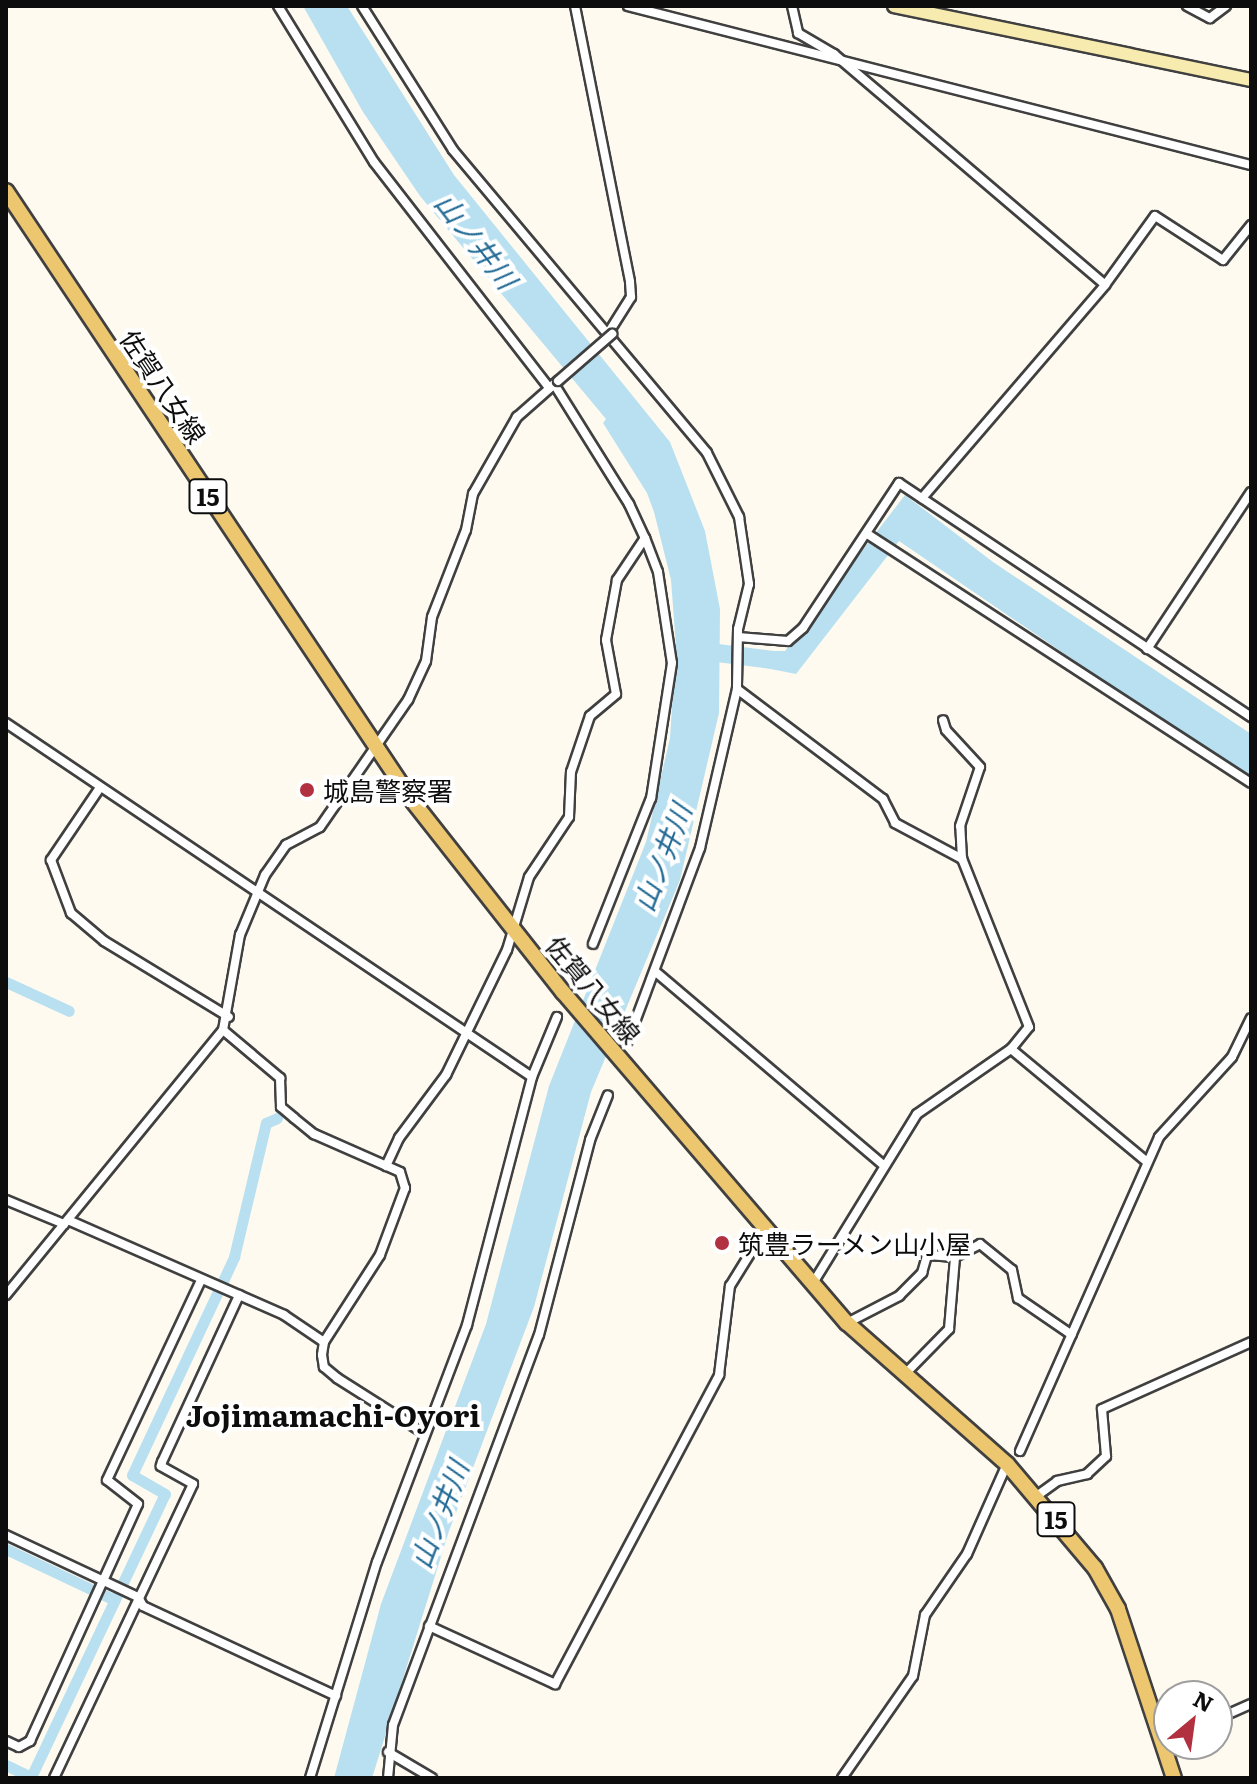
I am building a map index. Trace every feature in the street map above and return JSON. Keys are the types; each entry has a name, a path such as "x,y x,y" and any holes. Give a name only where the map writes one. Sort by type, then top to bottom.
{"main road":[{"path":"894,6 1251,80"},
{"name":"佐賀八女線","path":"6,191 375,746 563,992 847,1323 1038,1495 1095,1568 1118,1609 1153,1705"}],"street":[{"path":"278,6 374,162 554,385 629,504 645,538 670,637 668,709 651,798 593,944"},
{"path":"362,6 453,150 682,420 726,485 739,517 749,584 738,637 737,684 700,848 657,973 628,1041"},
{"path":"6,1295 223,1030 229,1017 240,935 276,855 320,827 419,679 432,617 466,530 473,494 517,417 610,334 631,297 575,6"},
{"path":"628,6 1251,165"},
{"path":"792,6 798,33 843,63 1105,285"},
{"path":"1187,6 1210,18 1226,6"},
{"path":"922,498 1105,285 1155,216 1223,260 1251,225"},
{"path":"738,637 788,641 803,628 869,535 899,483 1251,717"},
{"path":"1147,649 1251,492"},
{"path":"869,535 1251,783"},
{"path":"386,1166 399,1138 446,1075 464,1030 507,950 529,877 569,817 571,772 590,716 616,694 606,640 617,580 645,538"},
{"path":"737,684 883,799 895,823 962,859"},
{"path":"813,1283 917,1114 1011,1049 1029,1027 962,859 960,826 980,767 946,730 943,720"},
{"path":"6,723 99,789 260,891 532,1077"},
{"path":"99,789 51,860 71,913 104,941 229,1017"},
{"path":"657,973 883,1165"},
{"path":"310,1778 424,1433 476,1294 532,1077 557,1017"},
{"path":"1020,1451 1147,1162 1166,1128 1232,1057 1251,1018"},
{"path":"223,1030 280,1078 281,1107 294,1118 314,1134 400,1172 405,1188 372,1272 324,1342 324,1367 424,1433"},
{"path":"1011,1049 1147,1162"},
{"path":"388,1778 388,1752 429,1626 539,1335 590,1140 608,1095"},
{"path":"6,1200 66,1222 284,1315 324,1342"},
{"path":"429,1626 555,1684 719,1375 730,1286 766,1228"},
{"path":"847,1323 899,1296 922,1273 927,1255 955,1257 980,1244 1012,1270 1018,1298 1072,1335"},
{"path":"905,1374 949,1329 955,1257"},
{"path":"6,1741 19,1747 30,1741 103,1581 138,1499 107,1480 204,1281"},
{"path":"54,1778 193,1484 161,1466 235,1294"},
{"path":"1038,1495 1057,1481 1087,1474 1106,1456 1102,1409 1251,1342"},
{"path":"842,1778 913,1676 925,1615 967,1554 1007,1464"},
{"path":"6,1535 138,1597 143,1606 336,1696"},
{"path":"388,1752 432,1778"}],"water":[{"name":"山ノ井川","path":"303,6 347,6 454,175 670,442 705,531 720,609 719,713 680,880 591,1092 534,1307 449,1531 372,1778 334,1778 381,1604 486,1324 549,1086 646,842 670,738 676,646 671,580 654,512 647,493 603,423 606,419 420,196 363,112"},
{"path":"905,495 993,562 1251,734 1251,781 899,541 796,674 756,666 756,651 785,651"}],"waterway":[{"path":"702,651 781,661"},
{"path":"6,982 69,1011"},
{"path":"6,1765 31,1777 165,1494 132,1475 234,1257 266,1123 277,1118"},
{"path":"6,1549 95,1591"},
{"path":"102,1594 115,1600"}],"place":[{"name":"城島警察署","path":"307,790"},
{"name":"筑豊ラーメン山小屋","path":"722,1243"}],"district":[{"name":"Jojimamachi-Oyori","path":"333,1414"}]}
